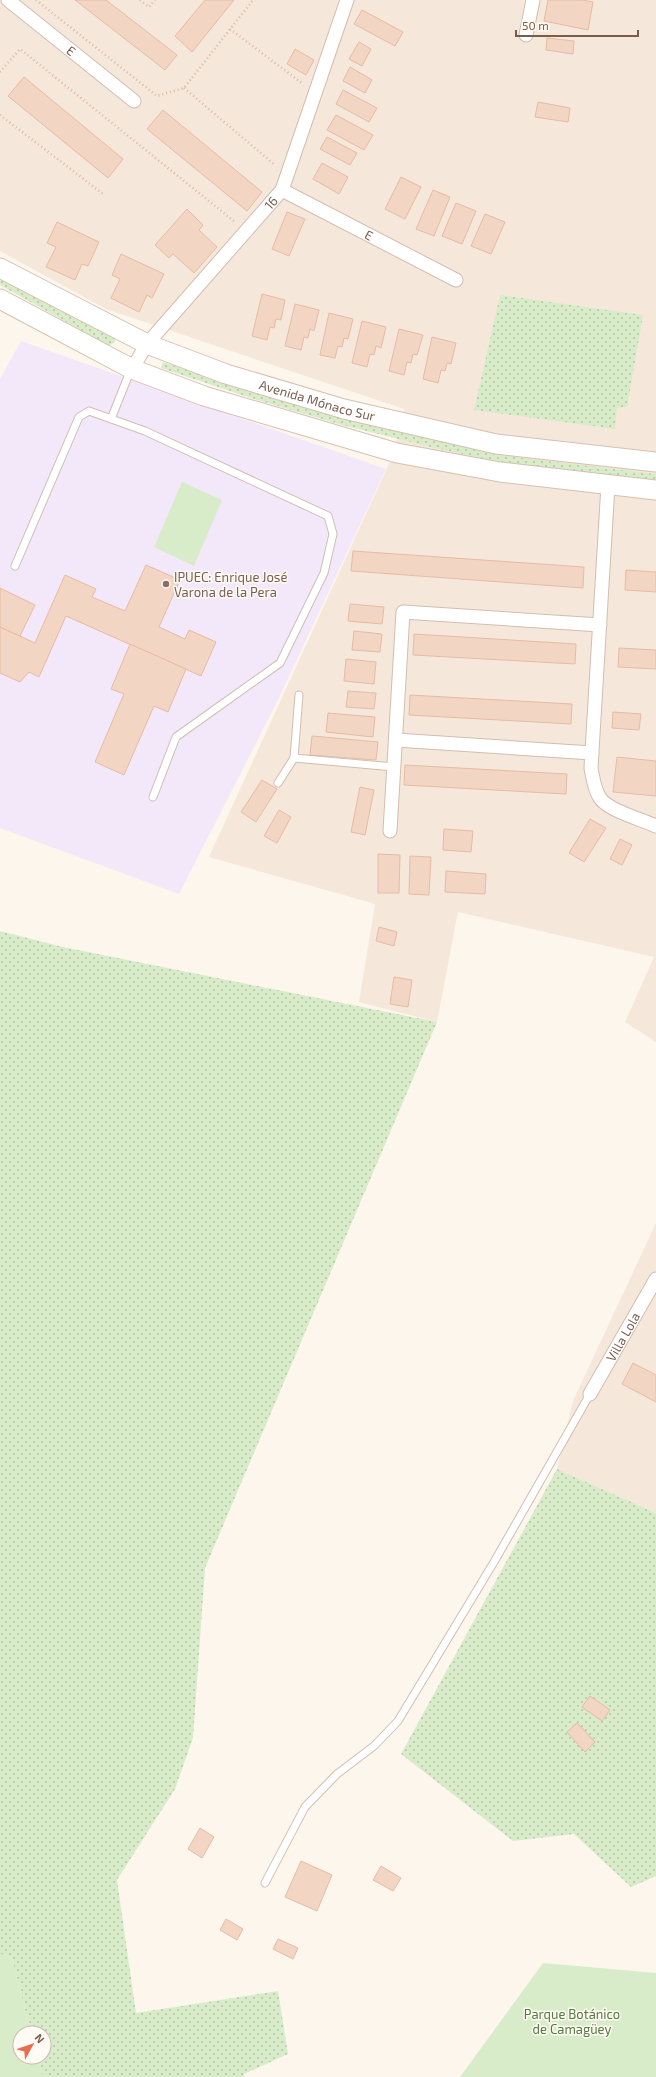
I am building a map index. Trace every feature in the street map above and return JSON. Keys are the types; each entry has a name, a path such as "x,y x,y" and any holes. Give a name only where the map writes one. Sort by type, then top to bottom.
{"main road":[{"name":"Avenida Mónaco Sur","path":"0,268 147,344 226,374 352,411 496,444 656,462"},
{"path":"0,299 132,369 204,396 397,453 500,472 656,490"}],"street":[{"name":"E","path":"8,0 134,102"},
{"name":"16","path":"132,369 147,344 245,230 282,190 347,0"},
{"path":"526,35 533,0"},
{"name":"E","path":"282,190 456,280"},
{"path":"608,485 592,753 594,784 599,797 606,804 656,826"},
{"path":"390,830 404,612 600,625"},
{"path":"396,740 592,753"},
{"name":"Villa Lola","path":"590,1394 656,1279"}],"lane":[{"path":"111,419 132,369"},
{"path":"15,566 78,417 89,411 144,431 328,516 333,534 324,573 280,663 176,738 153,797"},
{"path":"278,783 294,758 299,695"},
{"path":"294,758 394,767"},
{"path":"265,1883 305,1807 337,1774 374,1746 398,1721 494,1562 590,1394"}],"path":[{"path":"36,0 157,96 184,88 253,0"},
{"path":"140,0 149,7 155,0"},
{"path":"230,29 316,94"},
{"path":"0,72 20,49 245,230"},
{"path":"184,88 287,175"},
{"path":"0,115 103,194"}],"shaded area":[{"path":"0,0 656,0 656,1042 625,1022 654,957 458,912 437,1022 359,1002 375,904 209,857 393,455 404,409 106,309 0,251"},
{"name":"IPUEC: Enrique José Varona de la Pera","path":"21,341 386,469 278,700 179,894 0,828 0,379"},
{"path":"656,1223 656,1513 557,1469 573,1401"}],"green space":[{"path":"0,276 115,339 115,342 109,346 0,285"},
{"path":"500,295 643,315 627,407 617,408 615,429 474,410"},
{"path":"163,362 345,419 498,455 656,474 656,481 494,461 435,448 342,425 254,399 161,368"},
{"path":"182,482 222,500 194,566 154,547"},
{"path":"0,931 63,947 437,1022 205,1568 193,1738 175,1789 117,1880 136,2013 278,1991 288,2054 244,2074 244,2077 43,2077 40,2065 52,2065 52,2025 29,2025 12,1958 0,1954"},
{"path":"557,1469 656,1513 656,1876 631,1887 574,1834 513,1841 401,1754"},
{"path":"0,1954 12,1958 29,2025 12,2025 12,2065 40,2065 43,2077 0,2077"},
{"name":"Parque Botánico de Camagüey","path":"543,1963 656,1973 656,2077 460,2077"}],"building":[{"path":"75,0 106,0 177,55 165,70"},
{"path":"205,0 234,0 192,52 175,36"},
{"path":"548,0 582,0 593,2 588,30 544,21"},
{"path":"362,10 403,32 395,46 354,24"},
{"path":"547,38 574,41 573,54 546,50"},
{"path":"359,42 371,49 362,66 349,59"},
{"path":"295,49 314,60 306,75 287,64"},
{"path":"350,67 372,80 365,93 343,81"},
{"path":"24,77 123,159 108,178 8,96"},
{"path":"343,90 377,108 369,122 336,104"},
{"path":"538,102 570,108 568,122 535,117"},
{"path":"163,110 262,192 247,211 147,129"},
{"path":"336,115 373,135 364,150 327,130"},
{"path":"327,137 357,153 350,165 320,149"},
{"path":"322,163 348,177 339,194 313,179"},
{"path":"401,177 421,187 405,219 385,209"},
{"path":"433,190 450,197 434,236 416,229"},
{"path":"456,203 476,211 462,244 442,236"},
{"path":"187,209 203,225 199,230 217,247 194,273 173,254 169,258 155,245"},
{"path":"287,212 305,219 289,256 272,249"},
{"path":"485,214 505,222 491,254 471,246"},
{"path":"57,222 99,242 88,266 82,264 75,280 46,267 56,247 47,243"},
{"path":"121,254 164,274 152,298 147,295 139,312 111,298 120,279 112,275"},
{"path":"262,294 285,300 281,320 276,319 274,328 270,327 267,340 252,336"},
{"path":"295,304 319,310 314,331 310,329 308,338 304,337 301,350 285,346"},
{"path":"329,313 353,319 348,339 344,338 342,347 338,346 335,358 320,355"},
{"path":"362,321 386,327 381,348 376,346 374,355 370,354 367,367 352,363"},
{"path":"399,329 423,335 417,355 413,354 411,363 407,362 404,375 389,371"},
{"path":"432,337 456,343 451,364 447,363 445,371 441,370 438,383 423,379"},
{"path":"353,551 584,567 583,588 351,571"},
{"path":"146,565 180,580 159,627 185,639 189,630 216,642 201,676 66,616 39,677 29,672 20,682 0,673 0,627 35,643 65,575 96,589 92,597 125,611"},
{"path":"626,570 656,572 656,592 625,590"},
{"path":"0,588 35,605 20,636 0,627"},
{"path":"350,604 384,607 382,624 348,621"},
{"path":"354,631 382,634 380,652 352,650"},
{"path":"414,634 576,644 575,664 413,655"},
{"path":"130,644 186,669 168,712 154,706 124,775 95,762 124,694 111,689"},
{"path":"619,648 656,650 656,669 618,667"},
{"path":"346,659 376,662 374,684 344,681"},
{"path":"348,691 376,693 374,709 346,707"},
{"path":"410,695 572,704 571,724 409,715"},
{"path":"613,712 641,714 639,730 612,728"},
{"path":"328,713 375,717 373,737 326,732"},
{"path":"312,736 378,742 376,760 310,755"},
{"path":"617,757 656,761 656,796 613,792"},
{"path":"405,765 567,774 566,794 404,785"},
{"path":"262,780 277,789 256,822 241,812"},
{"path":"360,787 374,790 365,835 351,832"},
{"path":"279,810 291,817 277,843 264,836"},
{"path":"590,819 606,828 584,862 569,853"},
{"path":"444,829 473,831 471,852 443,850"},
{"path":"620,839 632,845 622,865 610,859"},
{"path":"378,854 400,855 399,893 378,893"},
{"path":"410,856 431,857 429,895 409,894"},
{"path":"446,871 486,874 485,894 445,892"},
{"path":"379,927 397,932 394,946 376,941"},
{"path":"394,977 412,980 408,1007 390,1004"},
{"path":"633,1363 656,1375 656,1402 622,1384"},
{"path":"590,1696 610,1710 602,1721 582,1707"},
{"path":"577,1723 595,1742 585,1752 567,1732"},
{"path":"200,1828 214,1837 202,1858 188,1849"},
{"path":"301,1861 332,1875 317,1911 285,1897"},
{"path":"381,1866 401,1878 393,1891 373,1880"},
{"path":"226,1919 243,1929 237,1940 220,1930"},
{"path":"278,1939 298,1948 293,1959 273,1949"}],"place":[{"name":"IPUEC: Enrique José Varona de la Pera","path":"166,584"}]}
